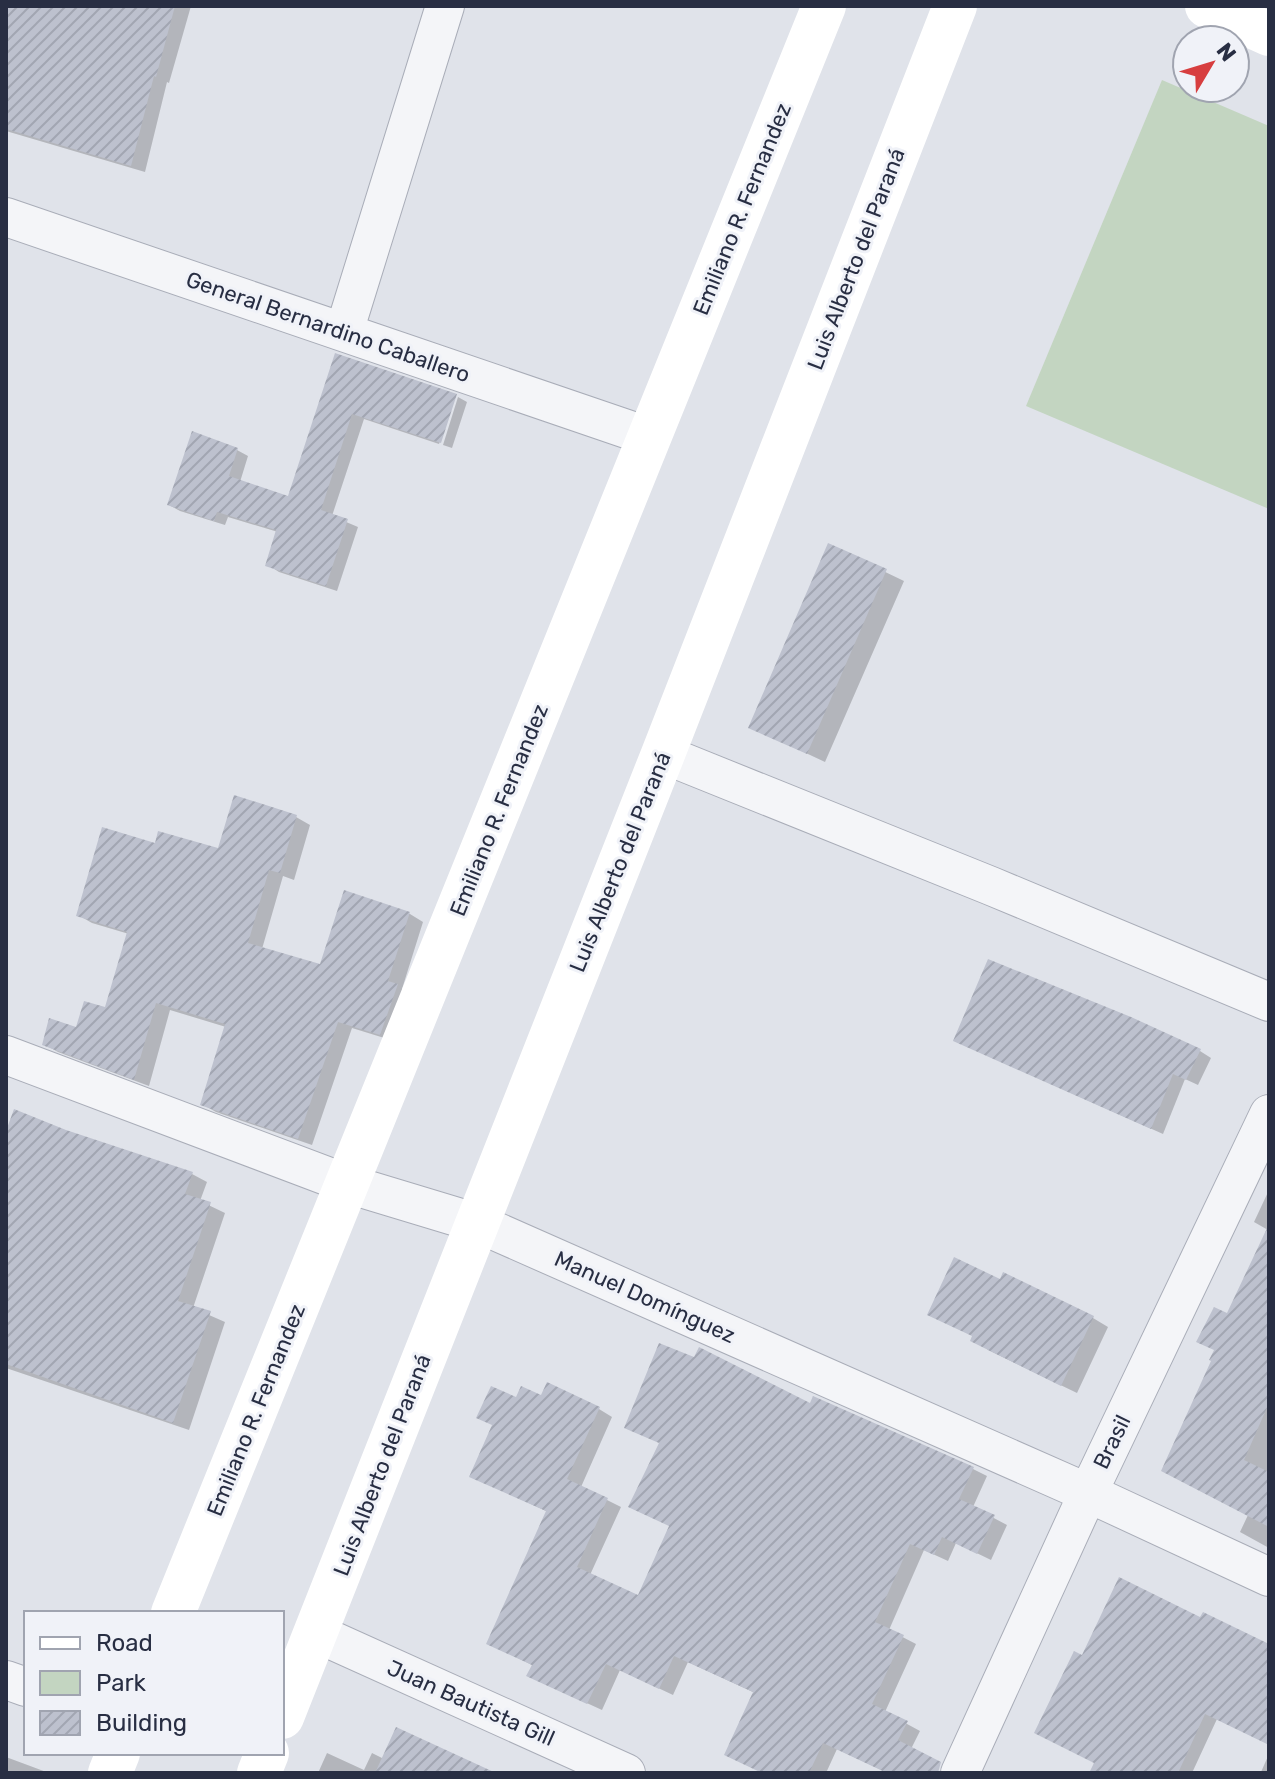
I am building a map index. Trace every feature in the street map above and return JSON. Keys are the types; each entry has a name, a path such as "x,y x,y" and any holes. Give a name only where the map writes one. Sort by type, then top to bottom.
{"main road":[{"name":"Emiliano R. Fernandez","path":"174,1611 824,6"},
{"name":"Luis Alberto del Paraná","path":"284,1712 955,6"},
{"path":"1207,6 1269,34"}],"street":[{"path":"344,332 445,6"},
{"name":"General Bernardino Caballero","path":"6,217 650,437"},
{"path":"663,754 1269,1002"},
{"name":"Manuel Domínguez","path":"6,1055 348,1184 477,1223 1088,1493 1269,1577"},
{"name":"Brasil","path":"960,1773 1088,1493 1269,1114"},
{"name":"Juan Bautista Gill","path":"316,1633 626,1773"}],"green space":[{"path":"1162,80 1171,84 1171,104 1218,104 1269,126 1269,509 1026,406"}],"building":[{"path":"6,6 175,6 131,166 6,129"},
{"path":"335,353 457,394 441,443 352,414 321,510 348,519 326,586 265,566 276,530 217,512 214,521 167,505 192,431 238,448 229,476 288,496"},
{"path":"828,543 887,569 807,754 748,728"},
{"path":"234,795 297,815 280,873 269,870 248,943 320,964 344,890 410,912 388,981 398,984 380,1035 338,1022 298,1139 200,1105 225,1024 156,1003 134,1080 42,1045 49,1018 76,1027 84,1001 105,1007 127,932 76,916 102,827 155,843 158,831 218,848"},
{"path":"988,959 1201,1049 1186,1080 1173,1074 1151,1129 953,1041"},
{"path":"14,1109 66,1130 193,1172 185,1194 211,1202 178,1301 211,1311 173,1423 6,1364 6,1131"},
{"path":"1269,1224 1269,1403 1244,1460 1269,1472 1269,1527 1161,1471 1214,1350 1196,1342 1214,1307 1227,1313"},
{"path":"954,1257 1000,1279 1003,1272 1094,1316 1061,1386 970,1341 972,1336 927,1315"},
{"path":"659,1343 694,1357 699,1347 810,1403 813,1396 974,1467 959,1499 995,1515 977,1554 942,1537 934,1555 910,1544 875,1622 904,1635 872,1704 908,1721 898,1740 941,1762 938,1773 887,1773 823,1743 809,1773 762,1773 724,1755 753,1692 674,1656 659,1689 606,1664 587,1704 526,1676 532,1665 486,1644 546,1511 469,1477 492,1425 476,1418 491,1386 516,1397 521,1386 541,1395 547,1382 600,1407 567,1479 608,1498 577,1567 638,1595 669,1526 628,1507 659,1443 624,1428"},
{"path":"1119,1577 1200,1617 1203,1612 1269,1644 1269,1745 1205,1714 1178,1773 1089,1773 1094,1763 1034,1733 1074,1651 1082,1655"},
{"path":"396,1727 496,1773 375,1773"}]}
